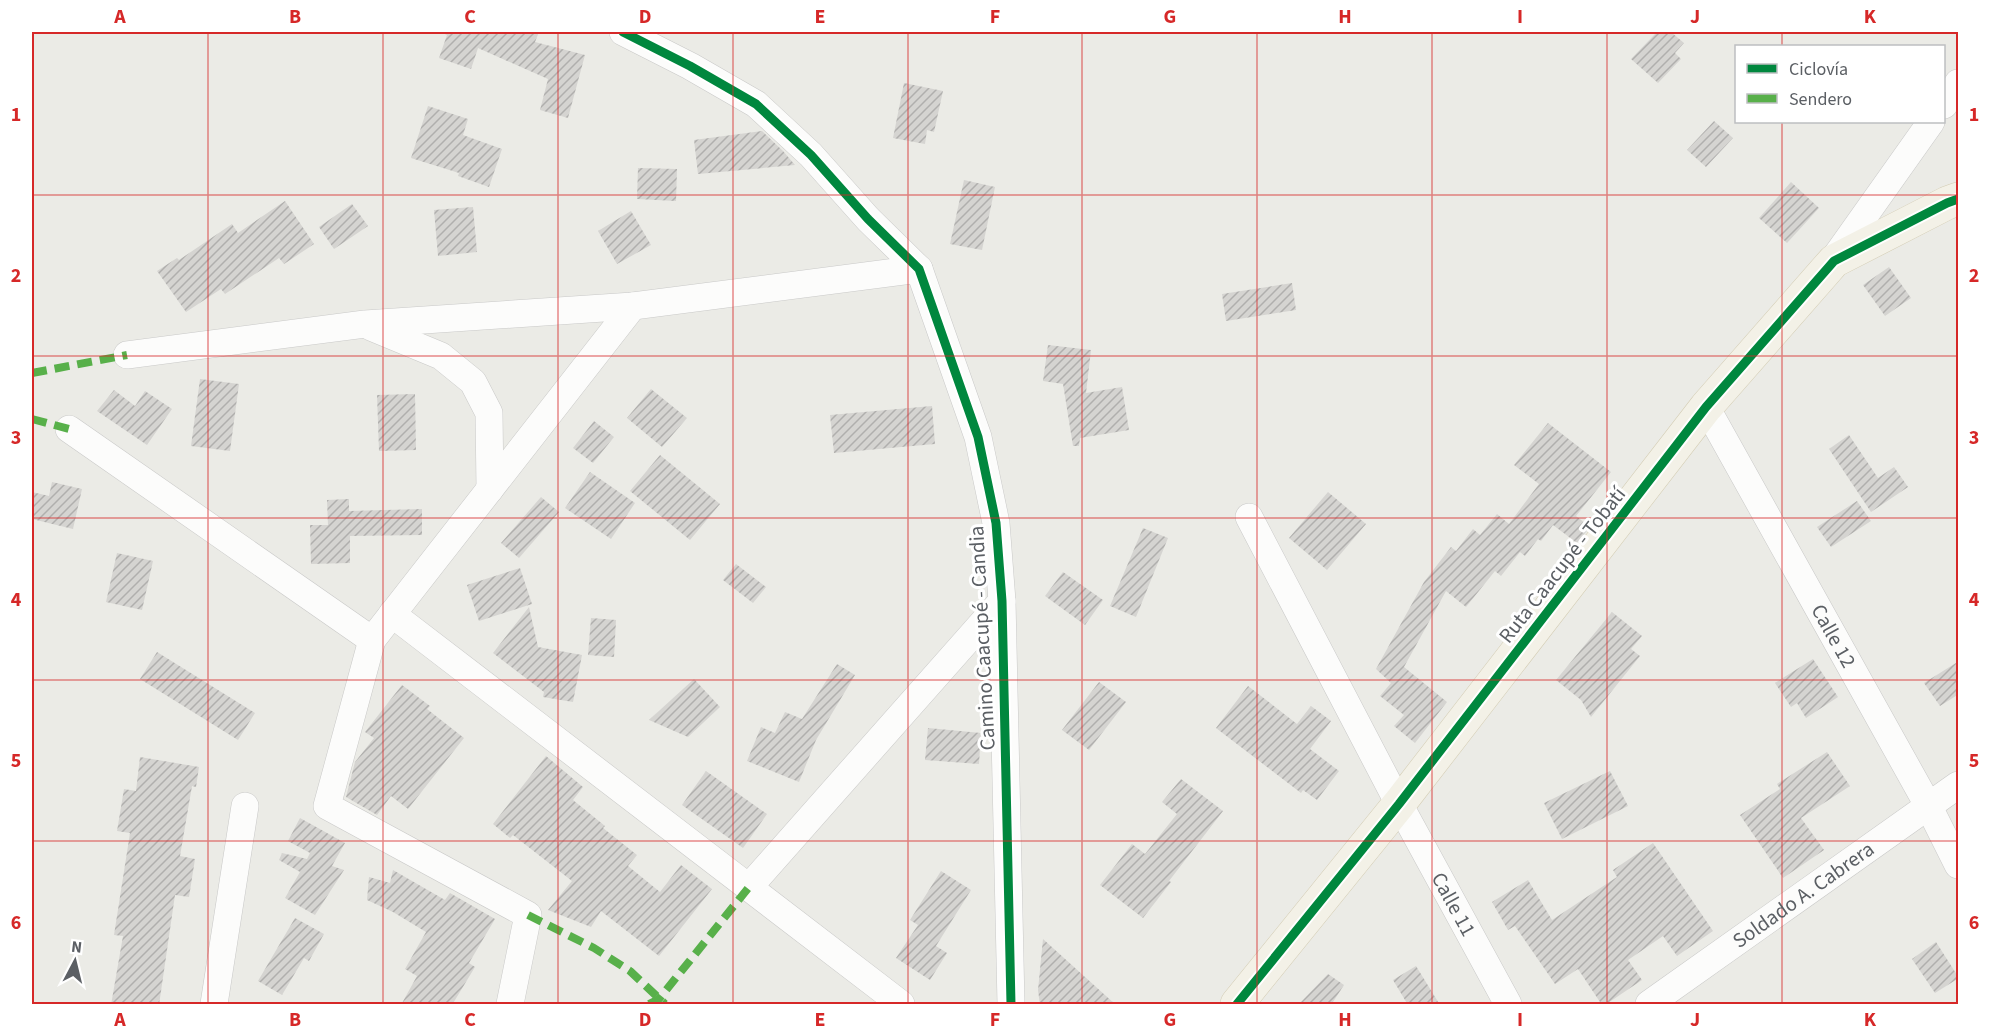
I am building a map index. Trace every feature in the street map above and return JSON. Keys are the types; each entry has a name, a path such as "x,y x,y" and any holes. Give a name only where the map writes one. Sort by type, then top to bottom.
{"main road":[{"name":"Ruta Caacupé - Tobatí","path":"1237,1005 1399,804 1706,407 1834,261 1959,199"}],"street":[{"name":"Camino Caacupé - Candia","path":"623,32 690,66 756,104 811,155 868,219 919,269 978,437 996,523 1002,601 1011,1005"},
{"path":"1945,104 1959,83"},
{"path":"1827,269 1930,123"},
{"path":"127,355 365,324 633,306 919,269"},
{"path":"510,1005 528,915 327,806 372,639 633,306"},
{"path":"365,324 441,356 473,382 489,412 489,489"},
{"name":"Calle 12","path":"1706,407 1959,865"},
{"path":"69,429 372,639"},
{"name":"Calle 11","path":"1249,517 1399,804 1508,1005"},
{"path":"748,887 1002,601"},
{"path":"392,614 901,1005"},
{"name":"Soldado A. Cabrera","path":"1648,1005 1959,785"},
{"path":"214,1005 244,806"}],"building":[{"path":"440,32 539,32 535,42 585,55 568,118 540,110 548,79 478,48 471,69 439,58 447,35"},
{"path":"1657,32 1671,32 1684,43 1675,53 1681,59 1658,83 1631,59"},
{"path":"904,83 943,91 934,132 927,130 925,144 893,138"},
{"path":"428,106 468,119 463,135 502,149 489,187 458,176 459,173 411,158"},
{"path":"1714,121 1733,138 1706,167 1687,150"},
{"path":"762,131 795,165 698,174 694,140"},
{"path":"638,168 677,169 676,201 637,199"},
{"path":"964,180 995,187 982,250 950,244"},
{"path":"1791,182 1819,208 1787,243 1759,218"},
{"path":"285,201 314,244 284,264 279,258 225,294 221,289 186,312 157,271 177,258 179,260 232,224 238,233"},
{"path":"352,204 368,226 334,249 319,227"},
{"path":"473,207 477,252 438,256 434,210"},
{"path":"631,211 651,245 617,264 598,231"},
{"path":"1889,267 1911,298 1885,316 1863,285"},
{"path":"1292,283 1296,310 1226,321 1222,294"},
{"path":"1048,345 1091,350 1086,393 1122,387 1129,430 1080,438 1079,446 1073,446 1063,384 1043,381"},
{"path":"200,379 239,384 230,451 191,446"},
{"path":"651,389 687,418 662,447 627,418"},
{"path":"114,390 135,406 145,391 172,409 147,445 97,411"},
{"path":"415,394 416,450 379,451 377,395"},
{"path":"932,406 935,444 834,453 830,415"},
{"path":"594,421 614,437 593,463 573,448"},
{"path":"1548,423 1611,472 1576,516 1590,527 1577,543 1553,525 1541,541 1538,539 1525,556 1520,552 1501,576 1495,571 1466,607 1446,591 1404,667 1447,702 1415,743 1394,726 1404,715 1380,696 1391,683 1376,669 1424,582 1451,547 1456,551 1473,529 1480,535 1497,514 1509,524 1539,484 1514,465"},
{"path":"1849,435 1878,478 1894,467 1908,487 1871,512 1829,449"},
{"path":"660,455 720,504 690,540 630,491"},
{"path":"590,472 635,503 611,539 565,508"},
{"path":"52,482 82,489 73,529 32,519 32,492 49,496"},
{"path":"1328,492 1366,524 1327,570 1289,538"},
{"path":"541,497 559,512 519,558 501,543"},
{"path":"349,499 349,511 422,509 422,535 350,536 350,563 311,564 310,525 328,525 327,500"},
{"path":"1857,501 1871,521 1831,547 1817,527"},
{"path":"1143,528 1168,538 1136,617 1110,606"},
{"path":"117,553 153,561 142,610 106,602"},
{"path":"736,564 766,587 753,603 723,580"},
{"path":"520,568 532,604 479,621 467,585"},
{"path":"1063,572 1103,600 1085,625 1045,596"},
{"path":"529,607 538,647 582,655 573,702 543,697 544,692 493,653"},
{"path":"1612,612 1642,636 1631,649 1640,656 1591,717 1581,700 1556,680"},
{"path":"591,618 616,620 614,657 588,655"},
{"path":"157,652 255,713 238,740 140,679"},
{"path":"1813,659 1838,697 1806,718 1797,703 1791,707 1775,683"},
{"path":"1959,661 1959,694 1940,706 1924,683"},
{"path":"837,664 855,675 816,740 799,782 747,761 761,727 775,733 785,712 802,719"},
{"path":"694,679 720,707 688,737 649,720"},
{"path":"1099,682 1126,702 1089,750 1062,730"},
{"path":"402,685 430,706 427,709 464,738 408,809 391,796 377,815 346,797 355,762 374,738 365,732"},
{"path":"1248,686 1297,724 1311,706 1331,721 1310,749 1339,771 1317,800 1303,790 1301,793 1216,728"},
{"path":"928,728 981,733 979,764 925,760"},
{"path":"1827,752 1850,786 1801,818 1824,850 1783,878 1740,815 1780,789 1777,784"},
{"path":"546,756 583,787 573,800 637,855 628,866 660,892 681,865 712,889 659,956 601,911 591,927 548,910 572,881 513,835 510,838 493,824"},
{"path":"140,757 199,767 196,787 192,786 180,856 195,859 189,897 175,895 159,1005 111,1005 123,936 114,935 130,833 117,831 124,789 136,791"},
{"path":"706,771 767,814 743,848 682,805"},
{"path":"1610,771 1628,806 1562,839 1544,803"},
{"path":"1181,779 1223,811 1143,918 1100,885 1132,844 1145,854 1177,814 1162,802"},
{"path":"300,818 345,843 332,866 344,870 315,915 285,898 300,872 279,860 282,853 307,859 310,853 288,841"},
{"path":"1653,843 1713,931 1677,956 1663,936 1628,960 1642,980 1605,1005 1602,1005 1578,969 1555,984 1515,926 1508,930 1492,902 1528,880 1552,920 1617,877 1613,870"},
{"path":"393,870 445,900 450,893 495,919 469,963 475,967 452,1005 401,1005 417,976 405,969 426,932 393,912 367,900 369,877 390,883"},
{"path":"941,871 971,890 936,946 947,953 930,980 896,958 918,925 910,920"},
{"path":"295,918 324,934 309,961 304,958 282,995 258,981"},
{"path":"1043,939 1116,1005 1040,1005 1038,990"},
{"path":"1936,942 1959,978 1935,993 1912,959"},
{"path":"1416,966 1440,1005 1408,1005 1393,980"},
{"path":"1328,974 1344,985 1331,1005 1298,1005"}],"marked path":[{"path":"32,373 127,355"},
{"path":"32,419 69,429"},
{"path":"649,1004 659,999 749,887"},
{"path":"528,915 594,948 630,971 665,1004"}],"cycle path":[{"path":"623,32 690,66 756,104 811,155 868,219 919,269 978,437 996,523 1002,601 1011,1004"},
{"path":"1237,1004 1399,804 1706,407 1834,261 1958,199"}]}
